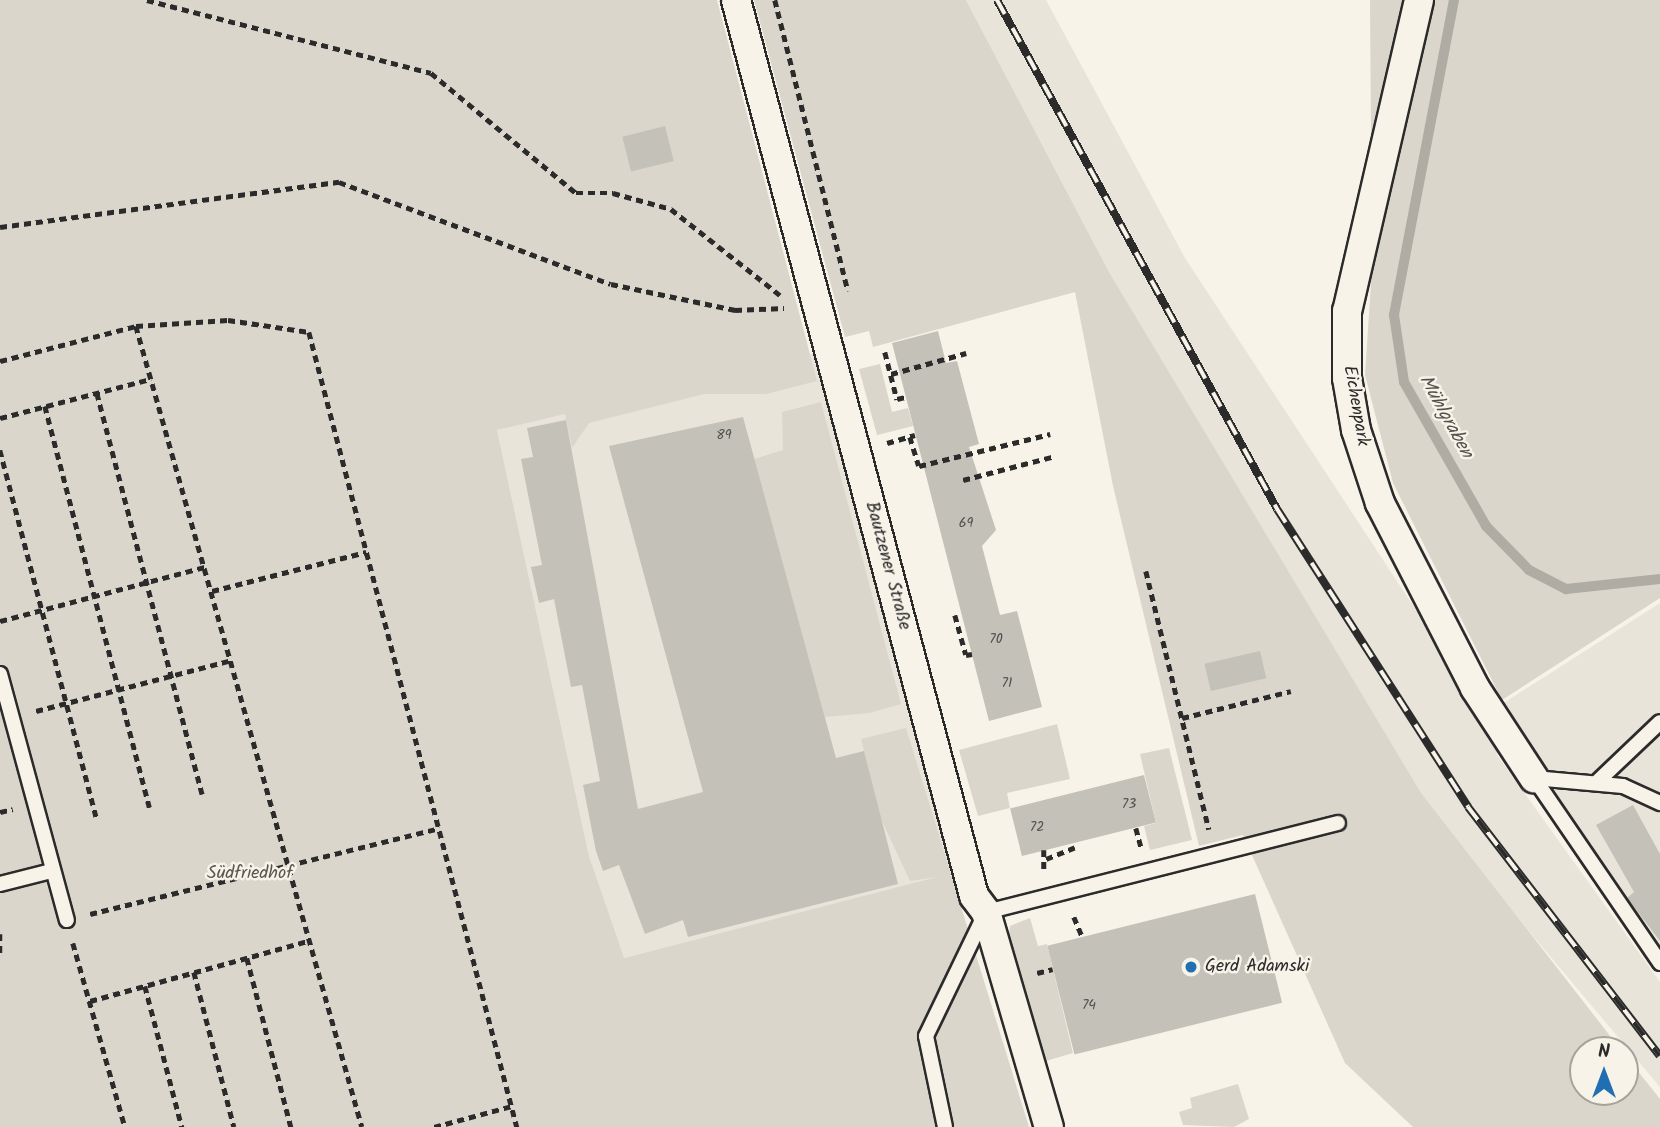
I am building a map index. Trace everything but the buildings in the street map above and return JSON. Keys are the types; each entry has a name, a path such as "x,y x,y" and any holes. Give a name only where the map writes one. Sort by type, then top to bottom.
{"street":[{"name":"Bautzener Straße","path":"736,0 974,896 986,912 1049,1127"},
{"name":"Eichenpark","path":"1419,0 1347,311 1347,378 1356,430 1380,503 1475,688 1534,778"}],"lane":[{"path":"0,674 51,871 67,920"},
{"path":"1596,783 1660,722"},
{"path":"1534,778 1623,786 1660,803"},
{"path":"1534,778 1660,963"},
{"path":"945,1127 926,1035 986,912 1338,823"},
{"path":"0,884 51,871"}],"path":[{"path":"0,227 339,182 611,284 735,310 796,307 671,209 612,193 576,193 431,73 147,0"},
{"path":"0,361 136,326 228,320 309,332 517,1127"},
{"path":"136,326 289,860 362,1127"},
{"path":"885,352 897,399 905,397"},
{"path":"891,374 967,353"},
{"path":"0,418 151,379"},
{"path":"97,393 202,794"},
{"path":"45,407 150,808"},
{"path":"910,437 919,466 1050,433"},
{"path":"0,450 97,820"},
{"path":"963,481 1055,456"},
{"path":"212,591 366,552"},
{"path":"0,621 205,567"},
{"path":"1146,571 1215,854"},
{"path":"955,615 966,655 972,654"},
{"path":"12,718 232,660"},
{"path":"1182,718 1291,691"},
{"path":"125,1127 67,920 289,860 440,828"},
{"path":"1046,859 1075,846"},
{"path":"0,933 0,954"},
{"path":"90,1001 311,940"},
{"path":"247,958 292,1127"},
{"path":"194,972 234,1127"},
{"path":"145,986 182,1127"},
{"path":"434,1127 512,1106"}],"shaded area":[{"path":"966,0 1046,0 1185,258 1448,659 1499,743 1497,755 1660,982 1660,1087 1639,1062 1639,1036 1617,1036 1428,811 1109,272"},
{"path":"818,352 953,874 623,958 589,856 497,430"},
{"path":"1660,603 1660,947 1619,899 1502,704"}],"green space":[{"name":"Südfriedhof","path":"0,0 717,0 817,381 766,394 704,394 589,423 572,448 565,414 497,430 589,856 624,958 937,877 910,881 881,819 861,739 906,728 1029,1127 0,1127"},
{"path":"754,0 966,0 1109,272 1421,793 1610,1036 1569,1036 1569,1106 1639,1106 1639,1073 1660,1099 1660,1127 1413,1127 1345,1063 1243,835 1199,846 1113,486 1075,292 873,347 869,331 845,337"},
{"path":"1370,0 1660,0 1660,598 1502,700 1393,483 1365,375 1372,268"},
{"path":"880,364 892,412 908,408 913,426 877,435 859,369"},
{"path":"821,402 901,704 869,713 825,717 754,459 783,450 782,412"},
{"path":"1057,724 1070,779 1007,793 1010,808 978,816 959,750"},
{"path":"1169,748 1192,840 1150,850 1144,826 1156,823 1140,754"},
{"path":"1030,918 1038,946 1047,944 1073,1053 1046,1061 1009,934 1010,926"},
{"path":"1238,1084 1249,1119 1234,1127 1183,1125 1179,1112 1192,1108 1190,1098"}],"waterway":[{"name":"Mühlgraben","path":"1454,0 1394,315 1404,382 1486,526 1529,570 1566,589 1660,579"}],"railway":[{"path":"997,0 1277,509 1468,807 1660,1056"}],"place":[{"name":"Gerd Adamski","path":"1191,967"}]}
